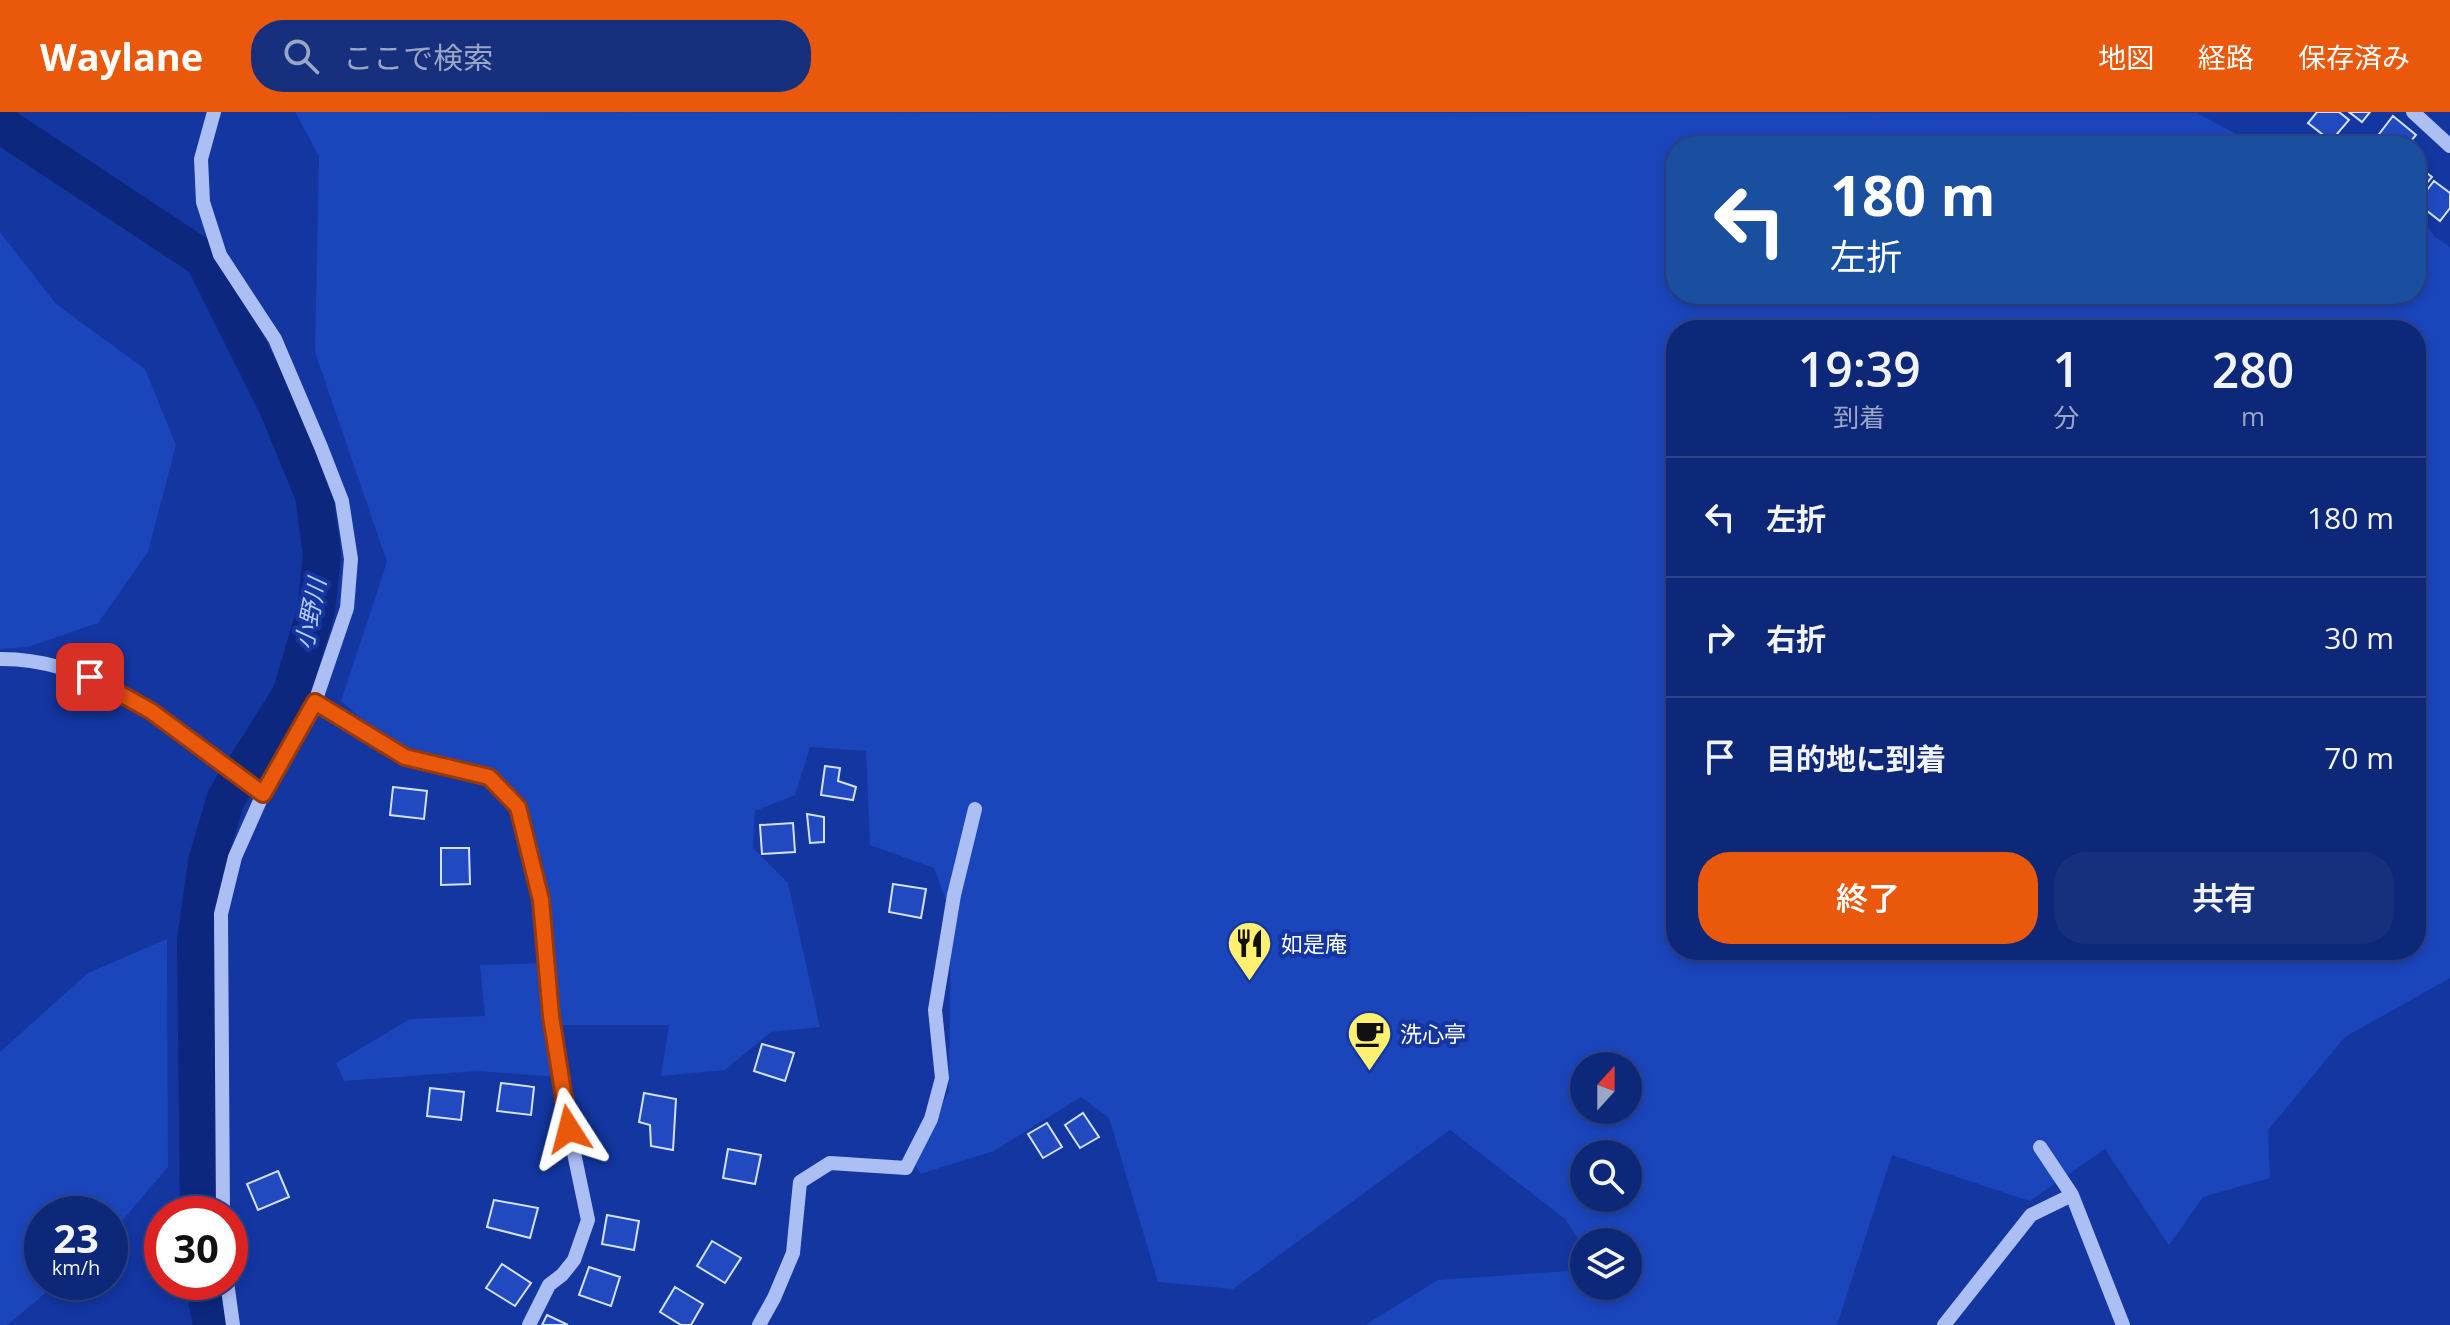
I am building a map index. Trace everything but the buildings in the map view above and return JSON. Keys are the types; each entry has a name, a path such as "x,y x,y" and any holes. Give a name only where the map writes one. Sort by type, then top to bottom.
{"street":[{"path":"214,112 201,159 203,202 220,255 275,339 342,501 351,559 347,608 315,702 263,794 235,857 221,914 223,1196"},
{"path":"2413,112 2450,146"},
{"path":"0,659 25,659 90,677 151,711 263,794"},
{"path":"315,702 405,757 489,777 518,807 541,900 551,1016 569,1129 588,1220 574,1260 549,1285 529,1325"},
{"path":"759,1325 793,1253 800,1182 830,1163 906,1168 931,1119 942,1078 935,1010 954,895 975,809"},
{"path":"2040,1147 2072,1195 2123,1325"},
{"path":"1944,1325 2031,1215 2072,1195"},
{"path":"230,1300 233,1325"}],"shaded area":[{"path":"295,112 2197,113 2240,136 1666,136 1666,304 2426,304 2426,225 2435,237 2450,247 2450,978 2345,1037 2268,1130 2270,1178 2203,1197 2169,1245 2105,1149 2030,1201 1892,1155 1837,1325 1365,1325 1438,1280 1570,1271 1570,1300 1642,1300 1642,1228 1571,1228 1565,1219 1450,1130 1233,1289 1158,1282 1109,1118 1081,1097 994,1151 920,1174 912,1157 949,1092 951,915 934,868 870,845 866,751 810,747 795,795 755,811 753,848 788,883 820,1027 771,1032 725,1070 661,1076 669,1025 553,1025 560,1077 477,1071 344,1081 336,1063 410,1019 485,1016 480,965 545,963 518,807 493,769 405,757 341,701 387,562 315,352 319,156"},
{"path":"0,232 56,304 145,369 176,445 148,552 98,623 28,647 0,649"},
{"path":"167,939 168,1167 128,1214 128,1196 24,1196 24,1300 37,1300 7,1325 0,1325 0,1052 88,973"}],"waterway":[{"name":"小野川","path":"0,124 204,259 277,405 314,495 322,555 316,611 291,695 226,798 207,862 196,941 199,1196"},
{"name":"小野川","path":"207,1300 212,1325"}],"place":[{"name":"如是庵","path":"1250,983"},
{"name":"洗心亭","path":"1369,1073"}],"route":[{"path":"90,677 151,711 263,794 315,702 405,757 489,777 518,807 541,900 551,1016 569,1129"}]}
